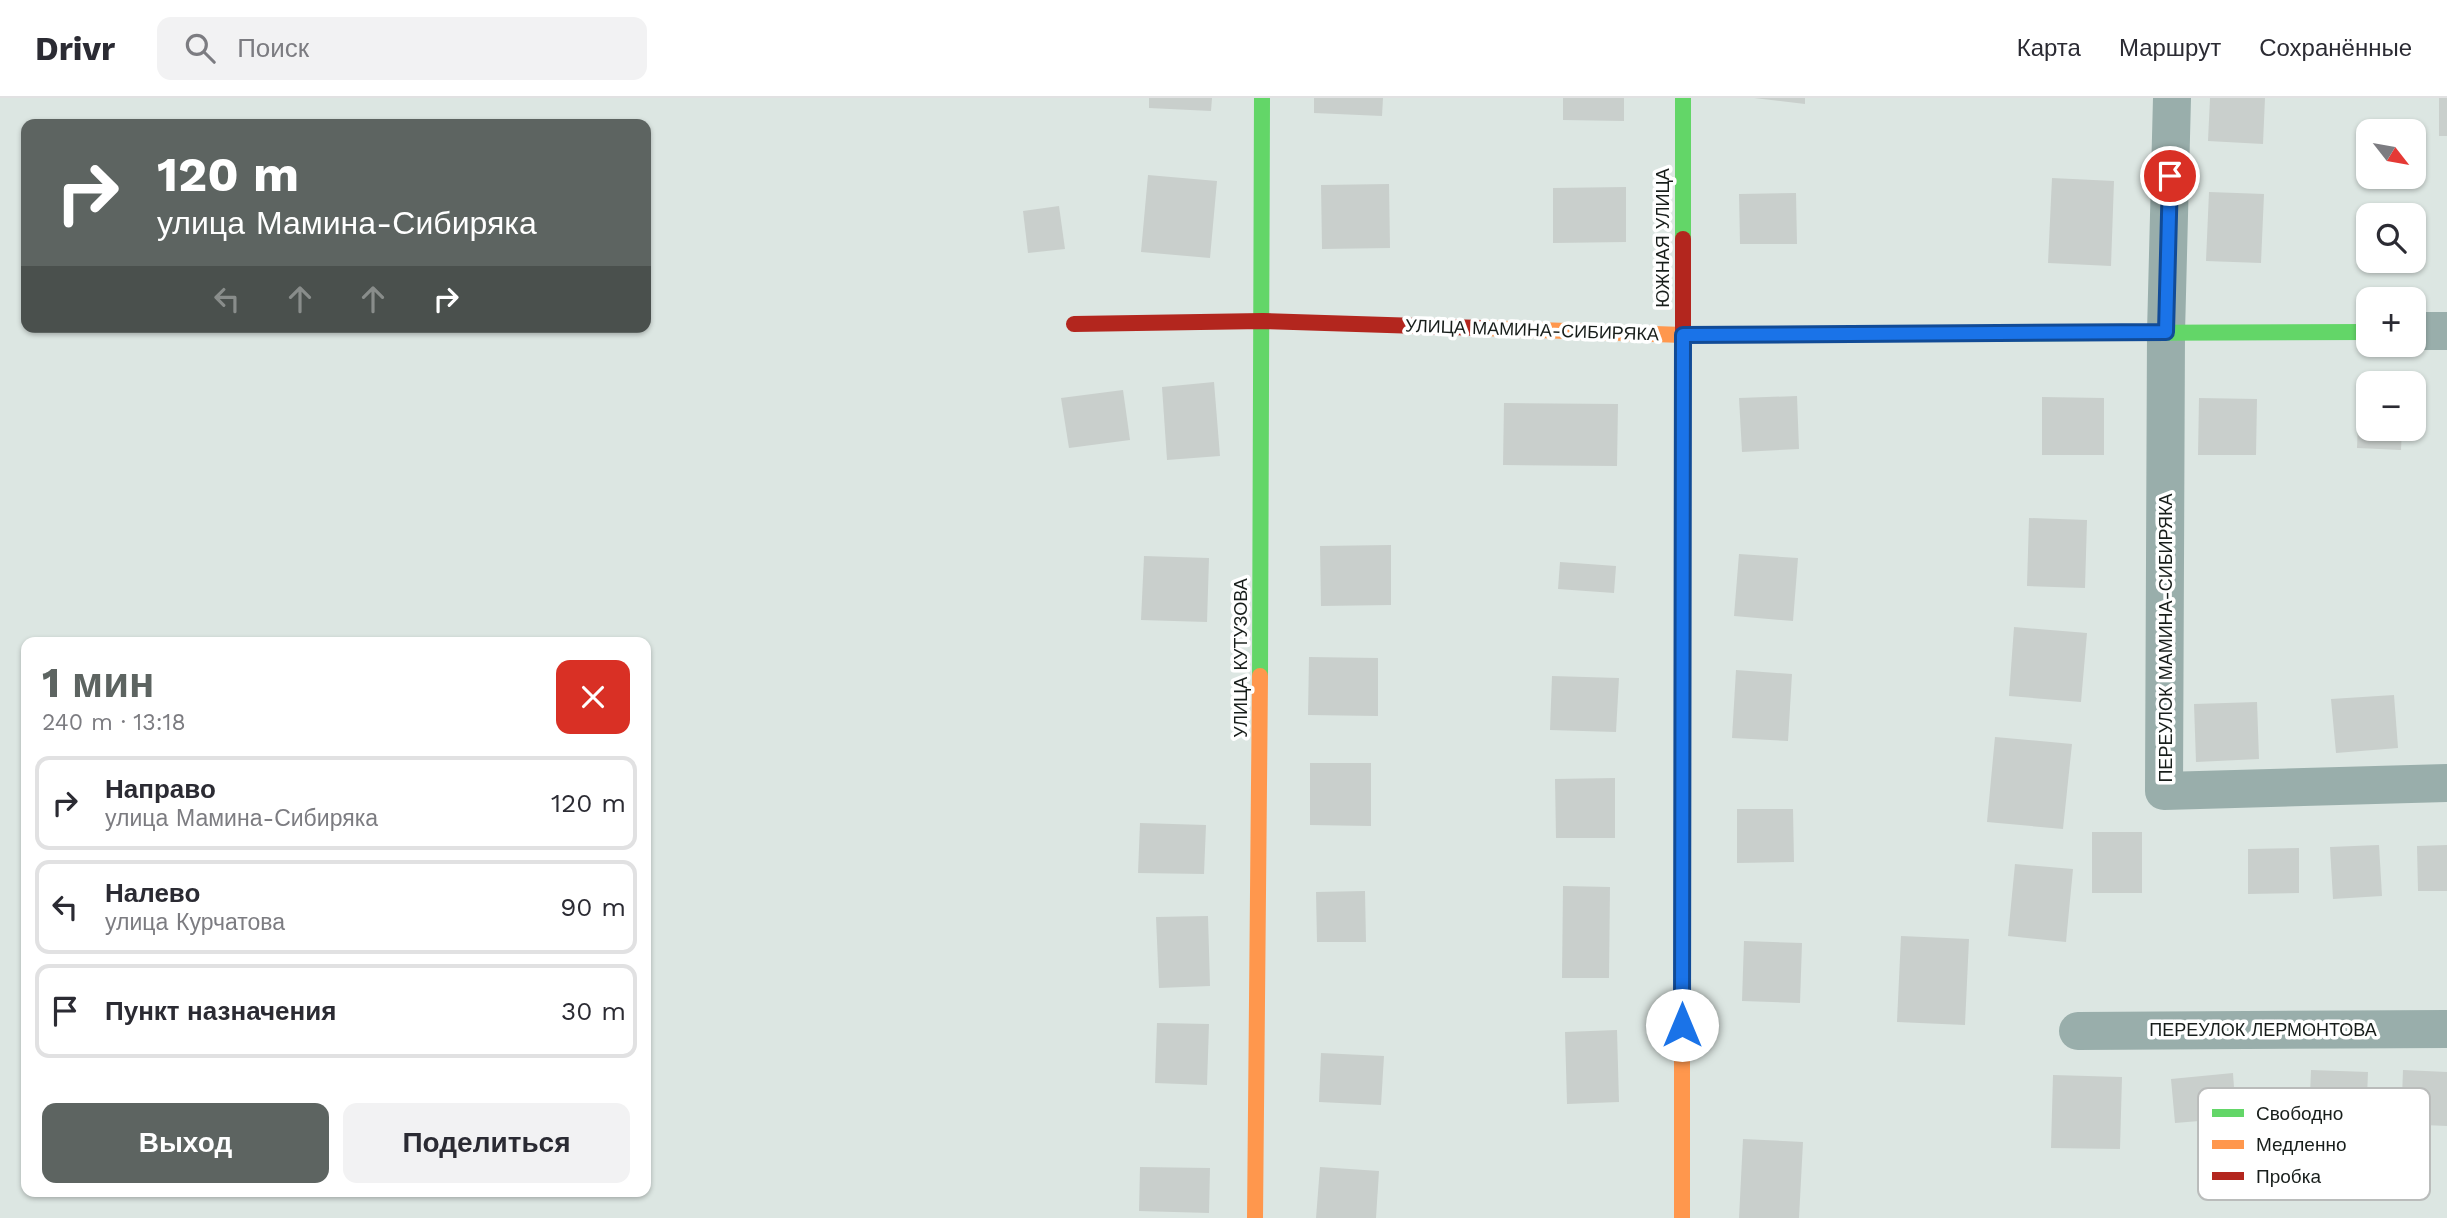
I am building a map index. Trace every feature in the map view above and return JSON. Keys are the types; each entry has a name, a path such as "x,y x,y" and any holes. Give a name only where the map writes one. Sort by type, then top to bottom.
{"street":[{"name":"УЛИЦА КУТУЗОВА","path":"1255,1218 1263,321 1262,98"},
{"name":"ЮЖНАЯ УЛИЦА","path":"1682,1218 1683,98"},
{"path":"2166,332 2172,98"},
{"name":"УЛИЦА МАМИНА-СИБИРЯКА","path":"1074,324 1263,321 1683,335 2356,331"},
{"path":"2426,331 2447,331"},
{"name":"ПЕРЕУЛОК МАМИНА-СИБИРЯКА","path":"2166,332 2164,791 2447,783"},
{"name":"ПЕРЕУЛОК ЛЕРМОНТОВА","path":"2078,1031 2447,1029"}],"building":[{"path":"1149,98 1212,98 1211,111 1149,108"},
{"path":"1314,98 1383,98 1382,116 1314,113"},
{"path":"1563,98 1624,98 1624,121 1563,120"},
{"path":"1754,98 1805,98 1805,104"},
{"path":"2210,98 2265,98 2263,144 2208,141"},
{"path":"2439,98 2447,98 2447,136 2439,136"},
{"path":"1148,175 1217,181 1210,258 1141,252"},
{"path":"2052,178 2114,181 2111,266 2048,263"},
{"path":"1389,184 1390,248 1322,249 1321,185"},
{"path":"1626,187 1626,242 1553,243 1553,188"},
{"path":"2209,192 2264,194 2261,263 2206,261"},
{"path":"1796,193 1797,244 1740,244 1739,194"},
{"path":"1059,206 1065,249 1028,253 1023,211"},
{"path":"1214,382 1220,456 1167,460 1162,387"},
{"path":"1123,390 1130,440 1069,448 1061,398"},
{"path":"1797,396 1799,449 1742,452 1739,398"},
{"path":"2042,397 2104,398 2104,455 2042,455"},
{"path":"2199,398 2257,399 2256,455 2198,455"},
{"path":"1504,403 1618,404 1617,466 1503,465"},
{"path":"2357,441 2401,441 2401,450 2357,448"},
{"path":"2029,518 2087,520 2085,588 2027,586"},
{"path":"1391,545 1391,605 1321,606 1320,546"},
{"path":"1739,554 1798,558 1793,621 1734,616"},
{"path":"1144,556 1209,558 1207,622 1141,620"},
{"path":"1560,562 1616,566 1614,593 1558,589"},
{"path":"2014,627 2087,633 2081,702 2009,696"},
{"path":"1309,657 1378,658 1378,716 1308,715"},
{"path":"1736,670 1792,674 1788,741 1732,738"},
{"path":"1552,676 1619,678 1616,732 1550,730"},
{"path":"2394,695 2398,748 2336,753 2331,699"},
{"path":"2257,702 2259,759 2196,762 2194,704"},
{"path":"1995,737 2072,744 2063,829 1987,822"},
{"path":"1310,763 1371,763 1371,826 1310,825"},
{"path":"1615,778 1615,838 1556,838 1555,779"},
{"path":"1737,809 1793,809 1794,862 1737,863"},
{"path":"1140,823 1206,825 1204,874 1138,873"},
{"path":"2092,832 2142,832 2142,893 2092,893"},
{"path":"2379,845 2382,896 2333,899 2330,847"},
{"path":"2447,845 2447,891 2418,891 2417,846"},
{"path":"2299,848 2299,893 2248,894 2248,849"},
{"path":"2015,864 2073,869 2066,942 2008,936"},
{"path":"1563,886 1610,887 1609,978 1562,978"},
{"path":"1365,891 1366,942 1317,942 1316,892"},
{"path":"1208,916 1210,986 1159,988 1156,917"},
{"path":"1901,936 1969,939 1965,1025 1897,1022"},
{"path":"1744,941 1802,943 1800,1003 1742,1001"},
{"path":"1157,1023 1209,1024 1207,1085 1155,1083"},
{"path":"1617,1030 1619,1102 1567,1104 1565,1032"},
{"path":"1321,1053 1384,1056 1381,1105 1319,1102"},
{"path":"2311,1070 2368,1072 2367,1088 2310,1088"},
{"path":"2403,1070 2447,1072 2447,1126 2430,1125 2430,1088 2402,1088"},
{"path":"2233,1073 2234,1088 2198,1088 2198,1121 2175,1123 2171,1079"},
{"path":"2053,1075 2122,1077 2120,1149 2051,1148"},
{"path":"1743,1139 1803,1142 1799,1218 1739,1218"},
{"path":"1140,1167 1210,1168 1209,1213 1139,1211"},
{"path":"1320,1167 1379,1171 1376,1218 1316,1218"}],"traffic: fast":[{"path":"1260,676 1262,98"},
{"path":"1683,98 1683,239"},
{"path":"1865,334 2356,332"},
{"path":"1682,912 1683,526"}],"traffic: slow":[{"path":"1481,328 1683,335 1865,334"},
{"path":"1255,1218 1260,676"},
{"path":"1682,912 1682,1218"}],"traffic: jam":[{"path":"1683,239 1683,526"},
{"path":"1074,324 1263,321 1481,328"}],"route":[{"path":"1682,1025 1683,335 2166,332 2170,176"}]}
